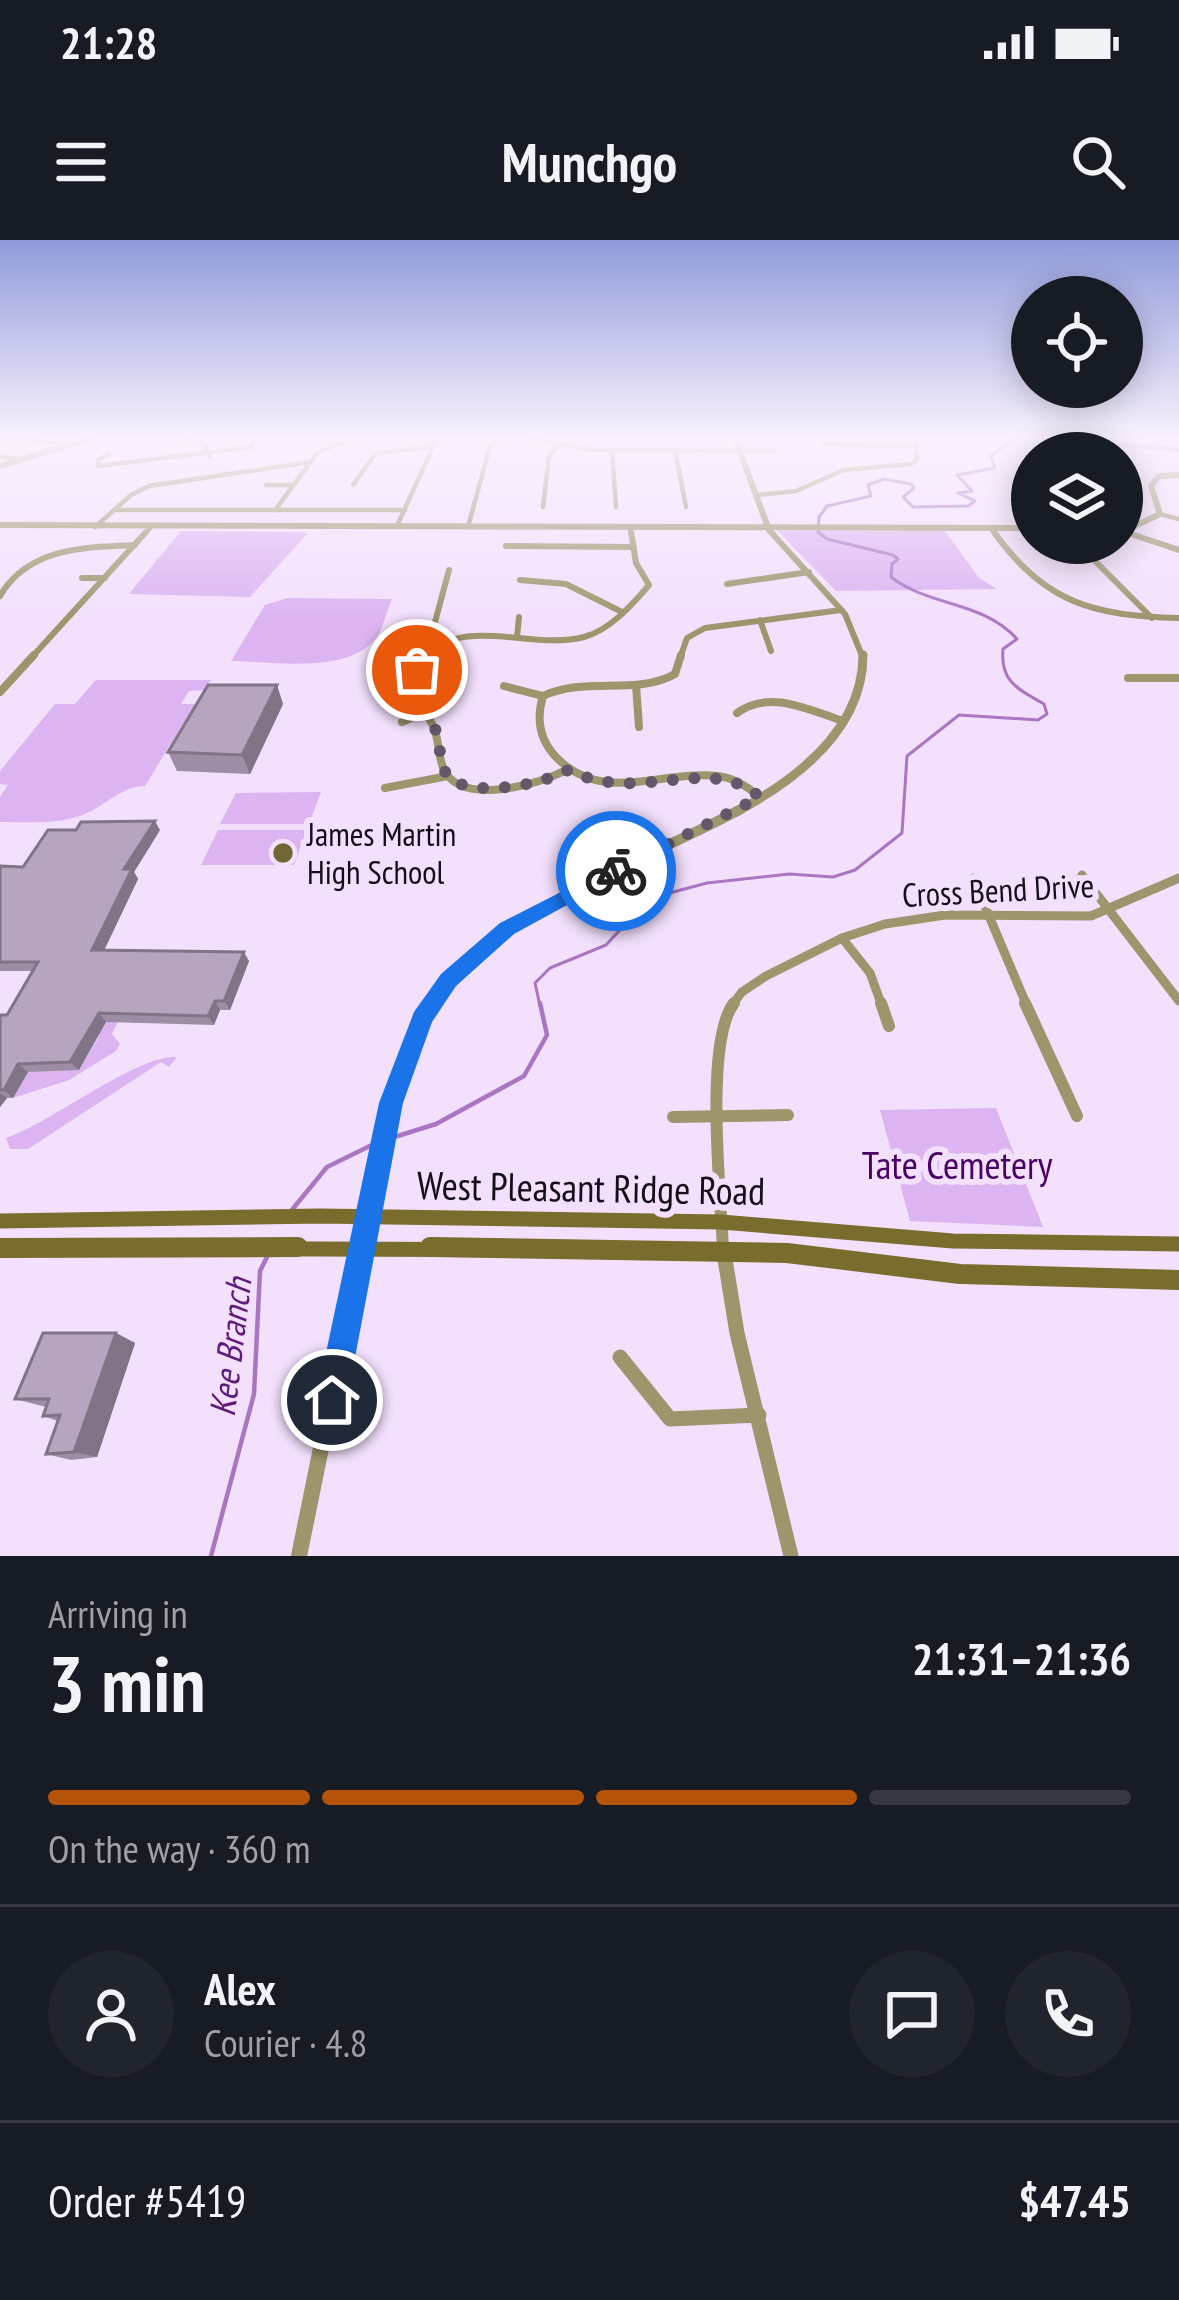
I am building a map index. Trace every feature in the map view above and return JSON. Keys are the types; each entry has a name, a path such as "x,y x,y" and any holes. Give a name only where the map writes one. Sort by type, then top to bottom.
{"main road":[{"name":"West Pleasant Ridge Road","path":"0,1221 368,1216 721,1222 952,1241 1179,1244"},
{"path":"83,1247 98,1219"},
{"name":"West Pleasant Ridge Road","path":"0,1248 788,1253 1012,1278 1179,1280"}],"street":[{"path":"94,526 130,497"},
{"path":"275,510 284,497"},
{"path":"397,526 411,497"},
{"path":"468,527 476,497"},
{"path":"543,507 544,497"},
{"path":"615,497 616,507"},
{"path":"684,497 686,506"},
{"path":"299,1556 391,1103 422,1018 449,980 487,943 544,905 760,797 821,754 859,693 863,658 854,628 768,528 758,497"},
{"path":"1150,497 1160,514"},
{"path":"114,510 405,510"},
{"path":"1143,523 1160,514 1179,519"},
{"path":"0,525 1011,528"},
{"path":"0,692 151,527"},
{"path":"448,776 436,730 416,703 420,660 439,644 467,637 584,637 622,612 649,585 636,562 630,528"},
{"path":"991,528 1026,574 1048,590 1110,612 1179,618"},
{"path":"1143,538 1179,550"},
{"path":"0,596 14,573 53,555 135,545"},
{"path":"42,546 53,555"},
{"path":"506,546 634,547"},
{"path":"1097,564 1152,618"},
{"path":"439,644 431,637 449,570"},
{"path":"727,584 809,572"},
{"path":"82,578 105,578"},
{"path":"520,580 566,584 622,612"},
{"path":"504,686 542,696 566,685 662,682 675,674 683,645 694,632 841,610"},
{"path":"517,637 519,617"},
{"path":"760,620 771,651"},
{"path":"1128,678 1179,678"},
{"path":"636,685 639,727"},
{"path":"542,696 541,736 568,770 594,781 633,786 722,777 760,797"},
{"path":"737,713 749,703 770,702 843,721"},
{"path":"402,722 422,713"},
{"path":"386,788 448,776 477,787 520,785 549,781 568,770"},
{"path":"1082,875 1179,1001"},
{"path":"973,878 1077,1116"},
{"name":"Cross Bend Drive","path":"723,1252 718,1049 733,1002 766,976 842,938 885,924 945,914 1054,917 1109,911 1179,878"},
{"path":"842,938 870,973 889,1026"},
{"path":"673,1117 788,1115"},
{"name":"West Pleasant Ridge Road","path":"723,1252 737,1333 791,1556"},
{"path":"620,1357 670,1419 759,1415"}],"green space":[{"path":"181,531 307,534 250,597 129,594"},
{"path":"778,531 945,531 979,578 997,589 836,591"},
{"path":"287,598 392,599 378,635 350,656 310,663 231,661 265,605"},
{"path":"96,680 211,680 205,690 189,691 181,704 195,704 145,786 129,789 75,818 0,822 0,797 8,785 0,784 0,771 55,704 75,704"},
{"path":"321,792 309,824 220,824 236,793"},
{"path":"218,830 307,830 294,865 201,865"},
{"path":"75,1022 118,1022 112,1034 120,1044 116,1051 69,1080 13,1098 29,1070 79,1070 99,1037"},
{"path":"177,1057 169,1067 161,1062 28,1149 10,1149 6,1138 140,1066"},
{"name":"Tate Cemetery","path":"996,1108 1043,1227 910,1221 880,1110"}],"building":[{"path":"208,685 277,685 242,755 168,752"},
{"name":"James Martin High School","path":"155,821 124,869 132,869 92,950 244,952 224,1001 215,1001 208,1016 99,1013 70,1062 18,1064 0,1090 0,1015 7,1015 38,962 0,962 0,866 23,867 48,830 76,830 81,822"},
{"path":"43,1333 116,1333 74,1452 46,1454 60,1415 43,1416 49,1399 15,1399"}],"waterway":[{"name":"Kee Branch","path":"540,1006 535,983 550,968 606,945 642,906 662,895 707,883 789,874 833,877 855,870 902,833 907,756 959,715 1038,720 1047,714 1044,704 1008,677 1003,649 1017,639 1003,627 906,587 891,577 892,564 898,559 893,555 827,539 818,532 819,517 827,506 865,497"},
{"name":"Kee Branch","path":"903,497 913,507 968,506 975,501 967,497"},
{"name":"Kee Branch","path":"388,1139 436,1124 524,1076 547,1035 540,1003"},
{"name":"Kee Branch","path":"291,1211 327,1167 378,1142"},
{"name":"Kee Branch","path":"211,1556 254,1394 260,1271 267,1257"}],"way so far":[{"path":"417,670 416,703 436,730 443,768 456,782 477,787 541,783 568,770 594,781 633,786 718,776 745,785 760,797 616,871"}],"place":[{"name":"James Martin High School","path":"283,853"}],"route":[{"path":"332,1400 391,1103 422,1018 449,980 487,943 544,905 616,871"}]}
